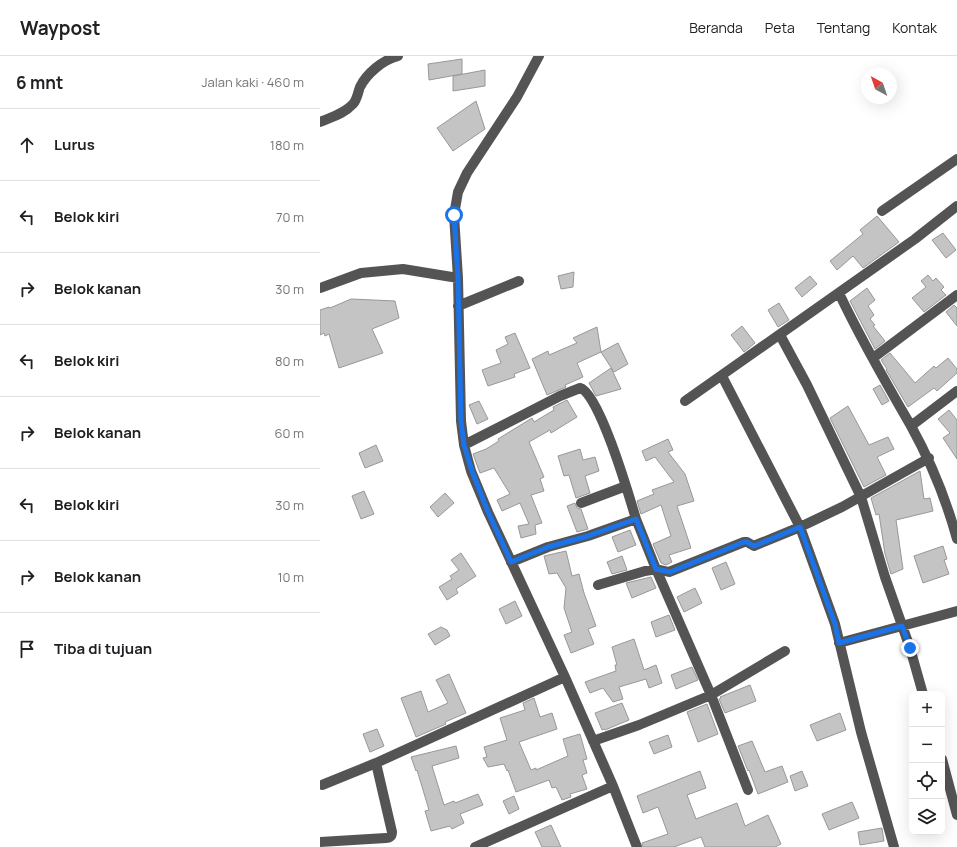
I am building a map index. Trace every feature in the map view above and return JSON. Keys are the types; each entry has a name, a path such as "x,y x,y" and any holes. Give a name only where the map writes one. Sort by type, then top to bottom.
{"street":[{"path":"320,122 341,114 354,104 360,86 368,74 392,58 398,56"},
{"path":"539,56 518,97 467,173 458,192 454,215 458,278 461,421 464,445 485,505 565,677 613,786 637,847"},
{"path":"882,211 956,161"},
{"path":"685,401 915,239 957,206"},
{"path":"320,288 361,273 403,269 458,278"},
{"path":"458,306 519,282"},
{"path":"839,293 888,386 929,458 957,539"},
{"path":"873,358 957,295"},
{"path":"780,335 807,385 861,497 885,577 910,648 922,691"},
{"path":"722,376 800,527 835,624 862,732 894,847"},
{"path":"464,445 560,396 580,388 583,389 600,416 626,486 636,519 656,569 711,695 748,790"},
{"path":"911,426 957,391"},
{"path":"598,585 656,569 670,572 744,542 754,546 800,527 861,497 929,458"},
{"path":"581,503 626,486"},
{"path":"511,562 548,547 588,536 636,519"},
{"path":"839,643 957,610"},
{"path":"593,741 639,725 711,695 785,651"},
{"path":"322,785 376,763 565,677"},
{"path":"320,842 389,838 392,835 376,763"},
{"path":"943,763 957,815"},
{"path":"475,847 613,786"}],"building":[{"path":"462,59 462,74 429,80 428,64"},
{"path":"485,70 485,86 453,91 453,76"},
{"path":"476,101 485,129 453,151 437,128"},
{"path":"877,216 899,242 863,268 853,256 837,270 830,261 863,234 860,230"},
{"path":"943,233 956,250 946,258 932,240"},
{"path":"574,272 573,287 561,289 558,276"},
{"path":"928,275 933,281 936,278 944,287 941,290 946,295 924,312 912,298 926,287 921,281"},
{"path":"810,276 817,284 802,297 795,288"},
{"path":"867,288 875,300 868,306 874,315 870,319 875,325 873,326 885,341 875,349 850,301"},
{"path":"351,299 395,301 399,318 372,329 383,353 339,368 329,334 325,336 324,333 320,335 320,310 330,308"},
{"path":"779,303 789,320 778,327 768,310"},
{"path":"954,305 957,308 957,326 946,312"},
{"path":"742,326 755,343 744,352 731,335"},
{"path":"597,327 601,352 577,363 583,377 565,385 566,387 547,395 532,359 548,351 549,355 577,343 573,338"},
{"path":"515,333 530,368 514,374 515,377 488,386 482,370 501,363 496,350 508,344 505,337"},
{"path":"618,343 628,364 614,372 601,352"},
{"path":"890,353 915,383 934,366 936,368 948,358 957,369 957,373 937,391 934,388 908,407 881,360"},
{"path":"611,368 621,389 596,396 589,383"},
{"path":"880,385 889,401 882,405 873,389"},
{"path":"567,400 577,417 551,433 550,430 529,442 544,477 540,479 544,491 531,495 542,523 535,525 536,534 521,538 518,526 529,524 520,503 502,511 497,500 510,494 494,468 480,473 473,454 486,449 499,441 498,439 532,418 534,422 554,410 553,407"},
{"path":"479,401 488,419 477,424 469,405"},
{"path":"848,406 869,445 888,437 894,449 877,457 886,475 864,487 830,418"},
{"path":"949,410 957,420 957,459 943,438 950,433 938,419"},
{"path":"668,439 673,450 668,452 685,474 694,501 677,506 691,548 669,555 672,562 666,565 661,563 653,544 671,536 661,505 641,514 637,501 654,494 652,490 674,482 655,457 646,461 642,451"},
{"path":"376,445 383,461 365,468 359,453"},
{"path":"580,449 583,460 595,457 599,471 585,476 590,493 576,498 569,475 564,476 558,456"},
{"path":"920,471 924,499 930,498 933,511 896,520 903,569 891,574 885,554 879,514 876,515 871,498"},
{"path":"364,491 374,514 361,519 352,496"},
{"path":"445,493 454,503 438,517 430,507"},
{"path":"575,503 577,508 581,509 588,529 577,532 567,506"},
{"path":"630,530 636,545 618,552 612,537"},
{"path":"943,546 947,559 944,560 949,574 923,583 914,556"},
{"path":"566,551 572,576 579,574 596,626 588,629 594,644 571,653 564,635 572,632 564,608 566,588 557,573 549,574 544,556"},
{"path":"461,553 476,576 456,589 458,593 447,600 439,587 452,579 450,576 459,570 451,560"},
{"path":"622,556 627,570 612,574 607,562"},
{"path":"726,562 735,584 721,590 712,568"},
{"path":"651,577 656,588 632,598 626,583"},
{"path":"695,588 702,603 684,612 677,597"},
{"path":"515,601 522,616 506,624 499,609"},
{"path":"669,615 675,630 656,637 651,622"},
{"path":"441,627 447,630 450,636 435,645 428,634"},
{"path":"634,639 644,670 656,665 662,683 649,688 646,679 619,687 623,699 613,702 603,688 590,693 585,682 616,671 615,665 617,665 612,647"},
{"path":"692,667 698,680 676,689 671,675"},
{"path":"449,674 466,713 445,722 446,724 416,737 401,698 421,691 428,712 448,703 436,680"},
{"path":"750,685 756,701 725,713 719,699 721,698 720,697"},
{"path":"534,698 540,717 552,713 557,729 519,742 531,770 536,768 536,770 568,756 563,739 580,734 587,759 583,760 587,773 582,775 587,789 570,794 571,797 562,800 556,787 552,788 549,780 516,792 508,770 507,771 504,764 488,767 483,758 487,757 484,747 507,740 500,718 525,710 523,703"},
{"path":"622,703 629,720 602,730 595,713"},
{"path":"707,704 718,734 698,742 687,712"},
{"path":"840,713 846,730 817,741 810,725"},
{"path":"377,729 384,746 370,752 363,734"},
{"path":"668,735 672,747 654,754 649,742"},
{"path":"752,741 765,772 782,766 788,782 758,794 738,746"},
{"path":"456,746 459,758 432,766 444,805 454,801 455,803 478,794 483,805 460,814 464,823 452,829 450,826 431,831 425,811 429,810 417,770 416,771 411,757"},
{"path":"700,771 706,788 687,795 696,819 737,803 745,826 768,815 781,844 775,847 705,847 701,837 674,847 643,847 642,843 668,834 658,807 643,813 637,796"},
{"path":"802,771 808,786 795,791 790,776"},
{"path":"514,796 519,809 509,814 503,801"},
{"path":"852,802 859,818 829,830 822,814"},
{"path":"551,825 561,847 542,847 535,832"},
{"path":"882,828 884,841 860,845 858,832"}],"route":[{"path":"454,215 458,278 461,421 464,445 472,471 488,512 511,562 548,547 588,536 636,519 656,569 670,572 744,542 754,546 800,527 835,624 839,643 902,626 910,648"}]}
